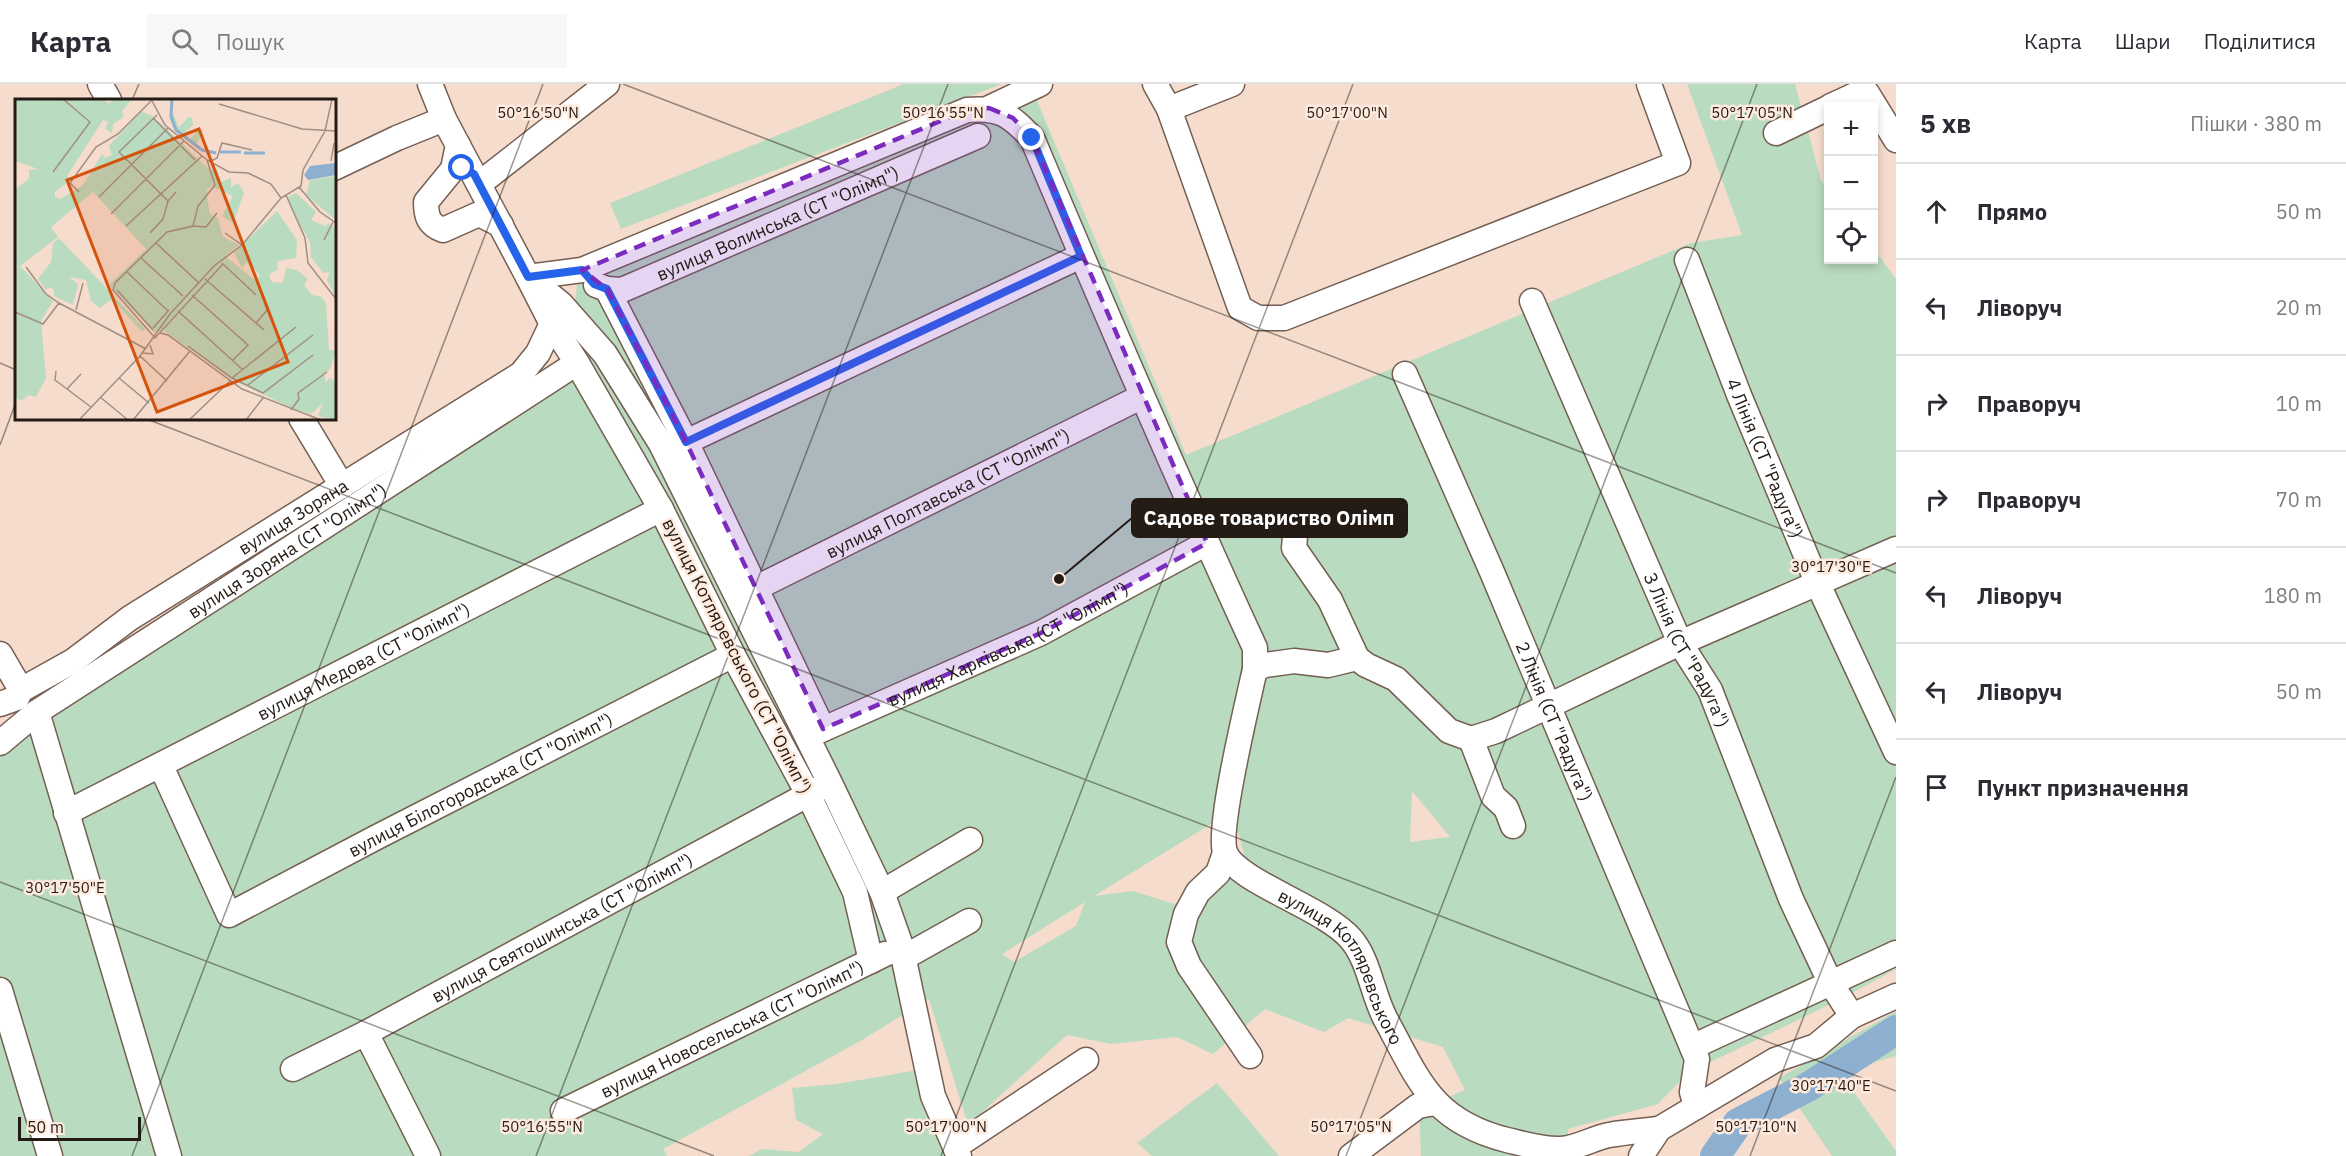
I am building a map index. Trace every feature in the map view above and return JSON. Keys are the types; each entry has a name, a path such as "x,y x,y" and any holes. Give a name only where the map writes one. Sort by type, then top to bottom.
{"street":[{"path":"100,84 109,99"},
{"path":"430,84 470,173 528,277 557,314 605,354 661,444 814,733"},
{"path":"501,225 479,214 472,215 443,230 432,226 426,215 426,202 607,84"},
{"path":"528,277 582,270 967,110 989,108 1040,84"},
{"path":"1155,84 1169,109 1240,308 1258,318 1284,318 1678,164 1649,84"},
{"path":"1169,109 1232,84"},
{"path":"1840,102 1855,95 1868,93 1873,102"},
{"path":"989,108 1013,118 1032,138 1141,397 1176,469 1255,648 1255,669 1225,826 1225,853 1218,873 1198,892 1186,914 1179,942 1190,966 1250,1056"},
{"path":"1776,133 1824,110"},
{"path":"1878,110 1896,141"},
{"path":"336,167 444,119"},
{"name":"вулиця Волинська (СТ \"Олімп\")","path":"607,289 622,290 978,136"},
{"path":"470,173 480,204 472,215"},
{"path":"686,442 1081,256"},
{"name":"4 Лінія (СТ \"Радуга\")","path":"1687,260 1739,395 1817,582 1896,752"},
{"path":"582,270 594,284 607,289 686,442 756,588 814,733 830,783 882,892 902,952 933,1096 957,1152 1086,1060"},
{"name":"З Лінія (СТ \"Радуга\")","path":"1532,301 1680,643 1710,690 1791,899 1842,999"},
{"name":"вулиця Котляревського (СТ \"Олімп\")","path":"557,314 577,363 661,510 733,655 808,794 855,892 871,961"},
{"name":"вулиця Зоряна","path":"0,704 17,698 21,690 73,661 130,618 521,374 537,353 557,314"},
{"name":"вулиця Зоряна (СТ \"Олімп\")","path":"0,743 37,712 577,363"},
{"name":"2 Лінія (СТ \"Радуга\")","path":"1405,374 1547,705 1694,1058"},
{"name":"вулиця Полтавська (СТ \"Олімп\")","path":"756,588 1141,397"},
{"path":"303,420 342,486"},
{"name":"вулиця Медова (СТ \"Олімп\")","path":"66,813 661,510"},
{"path":"1296,525 1294,548 1330,600 1357,658 1366,665 1396,679 1449,731 1471,739 1496,731 1680,643 1896,549"},
{"name":"вулиця Харківська (СТ \"Олімп\")","path":"814,733 1041,633 1207,543"},
{"path":"0,654 21,690"},
{"name":"вулиця Білогородська (СТ \"Олімп\")","path":"161,766 229,915 733,655"},
{"path":"1255,669 1265,665 1294,661 1328,664 1357,658"},
{"path":"37,712 169,1156"},
{"path":"1471,739 1493,796 1506,808 1513,826"},
{"name":"вулиця Святошинська (СТ \"Олімп\")","path":"293,1070 366,1034 830,783"},
{"path":"882,892 970,840"},
{"name":"вулиця Котляревського","path":"1225,853 1242,872 1318,912 1351,939 1383,1013 1416,1075 1435,1103 1459,1123 1491,1136 1524,1144 1562,1149 1608,1135 1659,1129"},
{"name":"вулиця Новосельська (СТ \"Олімп\")","path":"563,1111 871,961 902,952 969,921"},
{"path":"1641,1156 1659,1129 1775,1060 1816,1046 1842,999 1896,953"},
{"path":"0,990 50,1156"},
{"path":"1696,1107 1692,1092 1694,1058 1842,999 1896,996"},
{"path":"366,1034 428,1156"},
{"path":"1351,1156 1379,1138 1418,1106 1435,1103"}],"highlighted area":[{"path":"989,108 1013,118 1032,138 1207,543 1041,633 823,729 686,442 607,289 582,270 967,110"}],"green space":[{"path":"904,84 1002,84 621,229 610,203"},
{"path":"1687,84 1795,84 1824,184 1824,264 1878,264 1878,254 1896,279 1896,969 1843,998 1696,1069 1678,1062 1692,1069 1658,1104 1568,1129 1567,1156 1421,1156 1419,1110 1465,1090 1443,1047 1348,1018 1324,1032 1265,1009 1213,1054 1177,1037 1112,1044 1067,1035 968,1125 929,999 862,1040 663,1149 667,1156 0,1156 0,733 31,702 570,352 577,284 1035,96 1186,455 1691,243 1742,235","holes":["1412,791 1450,837 1410,842","1232,811 1244,854 1226,879 1174,904 1133,891 1094,896","1085,902 1076,926 1014,962 1002,954"]},
{"path":"1896,1011 1896,1056 1854,1068 1853,1091 1896,1151 1896,1156 1832,1156 1779,1078"},
{"path":"918,1070 948,1156 749,1156 762,1149 799,1152 823,1134 796,1120 792,1088 837,1084"},
{"path":"1217,1083 1279,1156 1152,1156 1137,1143"}],"waterway":[{"path":"1715,1156 1738,1123 1808,1087 1896,1030"}],"place":[{"name":"Садове товариство Олімп","path":"1059,579"}],"route":[{"path":"462,168 474,174 528,277 582,270 594,284 607,289 686,442 1081,256 1032,138"}]}
